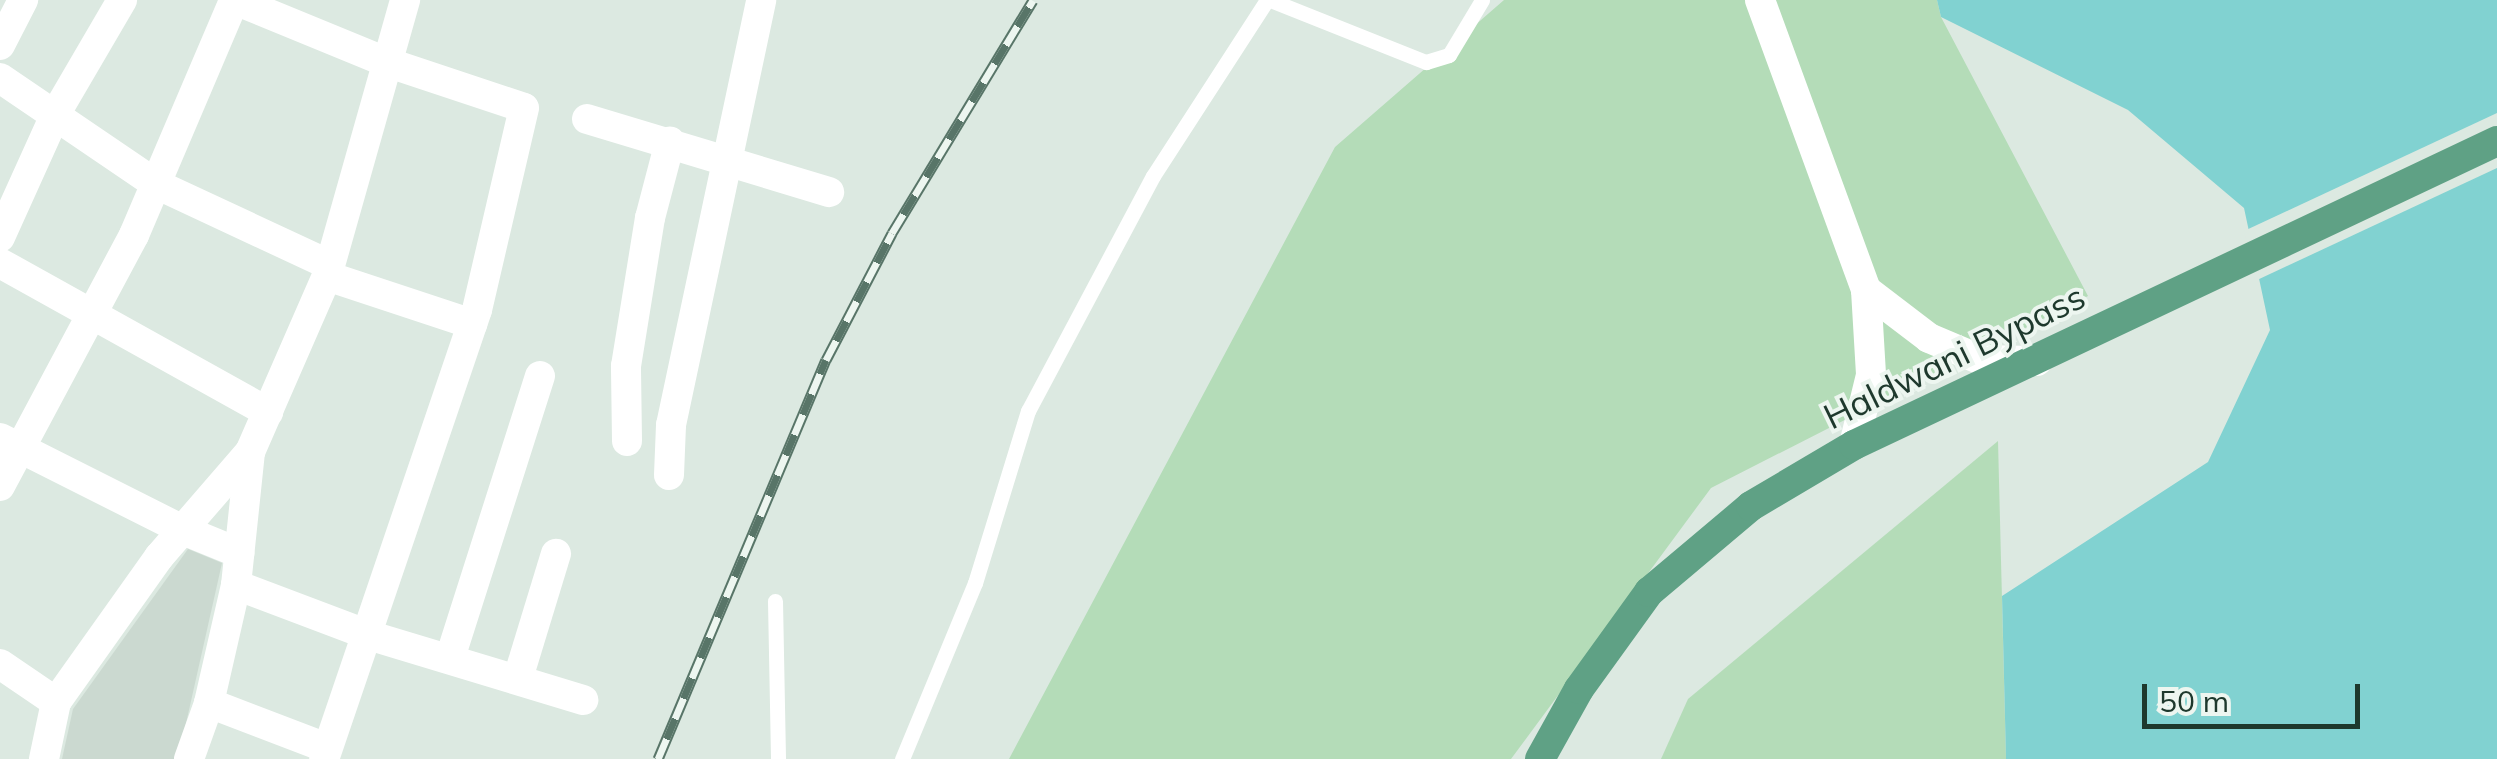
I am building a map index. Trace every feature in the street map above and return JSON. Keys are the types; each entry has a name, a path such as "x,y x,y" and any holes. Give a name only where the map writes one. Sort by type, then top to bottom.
{"main road":[{"name":"Haldwani Bypass","path":"1540,759 1579,689 1649,592 1751,506 1854,445 2497,141"}],"street":[{"path":"0,45 24,0"},
{"path":"0,237 56,113 122,0"},
{"path":"0,486 10,442 90,316 156,184 235,0 386,62 524,108 472,324 325,754 208,703"},
{"path":"44,759 56,702 183,530 250,452 328,270 405,0"},
{"path":"670,475 671,425 724,157 761,0"},
{"path":"1760,0 1866,290 1871,375 1854,445"},
{"path":"0,78 156,184 328,270 472,324"},
{"path":"587,118 829,192"},
{"path":"627,440 626,366 650,218 670,142"},
{"path":"0,263 268,412"},
{"path":"1866,290 1929,338 1981,360 2037,360"},
{"path":"450,658 540,376"},
{"path":"10,442 183,530 240,553"},
{"path":"190,759 208,703 236,585 250,452"},
{"path":"518,678 556,554"},
{"path":"236,585 368,635 583,700"},
{"path":"0,664 56,702"}],"lane":[{"path":"902,759 975,583 1028,411 1153,176 1268,0 1426,62 1449,56 1482,0"},
{"path":"775,602 778,759"}],"shaded area":[{"path":"188,549 222,563 178,759 62,759 73,709"}],"green space":[{"path":"1504,0 1937,0 1941,17 2088,296 1711,488 1511,759 1009,759 1335,147"},
{"path":"1998,441 2006,759 1661,759 1688,699"}],"water":[{"path":"1937,0 2497,0 2497,759 2006,759 2002,596 2208,462 2270,330 2244,208 2128,110 1941,17"}],"pier":[{"path":"2497,113 2497,168 2255,281 2244,231"}],"railway":[{"path":"658,759 826,360 892,233 1033,0"}]}
